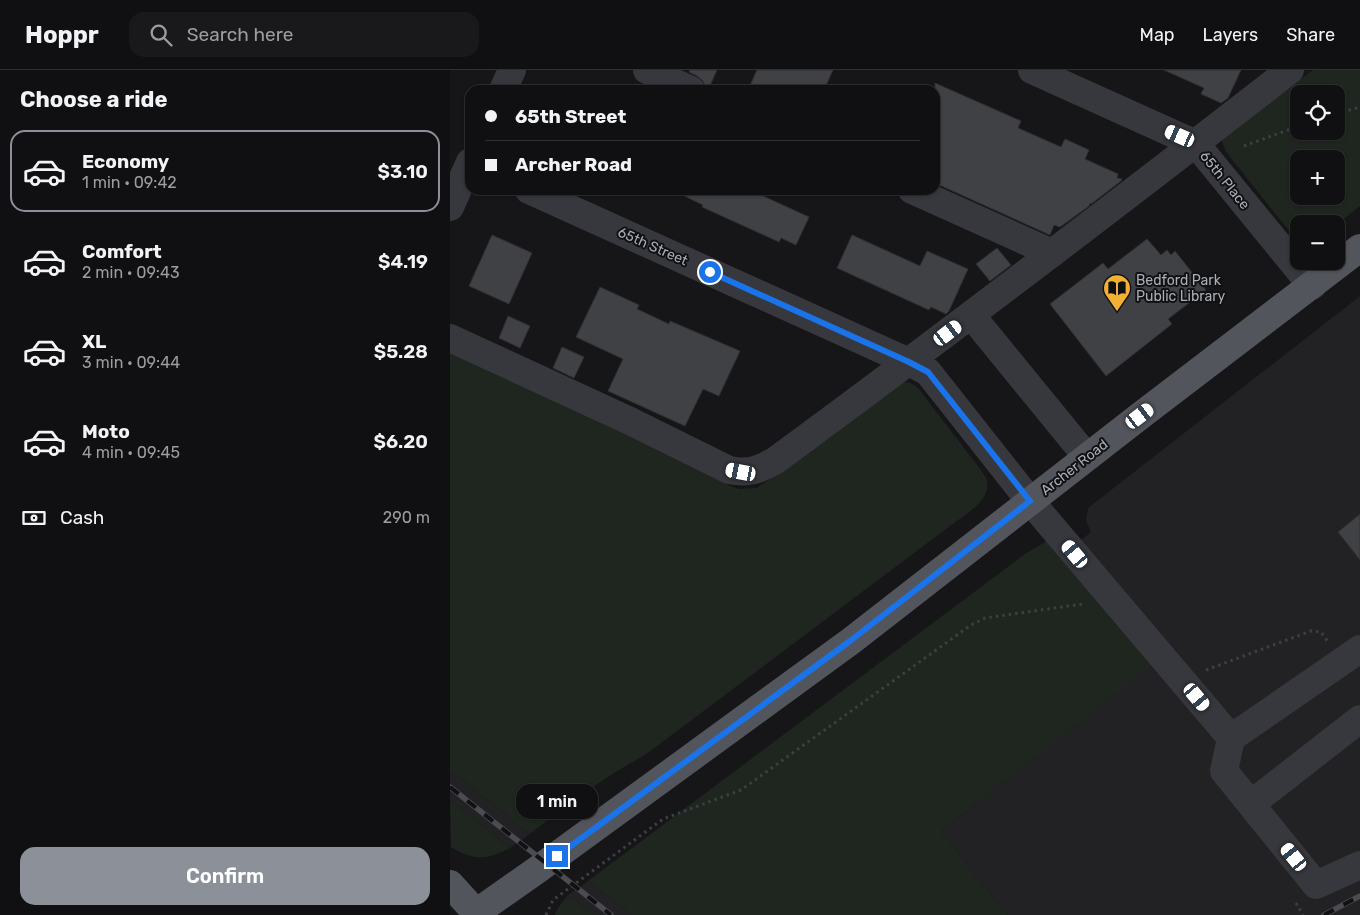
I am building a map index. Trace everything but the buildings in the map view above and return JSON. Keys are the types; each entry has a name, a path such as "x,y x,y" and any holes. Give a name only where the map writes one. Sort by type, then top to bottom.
{"main road":[{"name":"Archer Road","path":"476,914 850,641 1360,248"},
{"path":"450,884 476,914"}],"street":[{"path":"505,85 512,70"},
{"path":"647,70 680,85"},
{"name":"65th Place","path":"1032,70 1196,144 1312,286"},
{"path":"450,338 630,421 729,470 752,471 776,460 909,362 1196,144 1290,70"},
{"path":"450,154 465,161"},
{"path":"450,207 465,174"},
{"name":"65th Street","path":"540,195 928,372 1030,501 1231,738"},
{"path":"923,195 1052,253"},
{"path":"971,315 1087,457"},
{"path":"1360,649 1231,738 1224,771 1316,885 1360,865"},
{"path":"1251,804 1360,719"}],"path":[{"path":"1345,111 1360,107"},
{"path":"1244,146 1290,129"},
{"path":"546,915 553,900 663,818 741,790 971,625 985,618 1113,599"},
{"path":"1198,673 1311,631 1321,632 1330,644"}],"shaded area":[{"path":"1313,70 1360,70 1360,206 1345,218 1345,215 1290,215 1290,231 1226,152 1222,141 1224,136 1290,87 1290,140 1345,140 1345,85 1293,85"},
{"path":"1360,296 1360,915 1007,915 941,831 1153,664 1065,553 1091,532 1086,521 1088,508"},
{"path":"450,348 674,453 728,485 739,489 757,488 901,383 910,383 918,388 981,470 987,480 987,488 981,501 969,512 645,755 586,792 530,834 450,770"},
{"path":"1047,541 1154,664 941,831 1007,915 631,915 588,881 1025,554"},
{"path":"450,770 530,834 510,848 450,800"},
{"path":"450,800 510,848 487,857 474,857 451,847"},
{"path":"588,881 631,915 595,915 568,895"},
{"path":"568,895 595,915 555,915"}],"railway":[{"path":"450,787 611,915"},
{"path":"1324,915 1360,896"}],"place":[{"name":"Bedford Park Public Library","path":"1117,312"}],"route":[{"path":"557,856 850,641 1030,501 928,372 710,272"}]}
